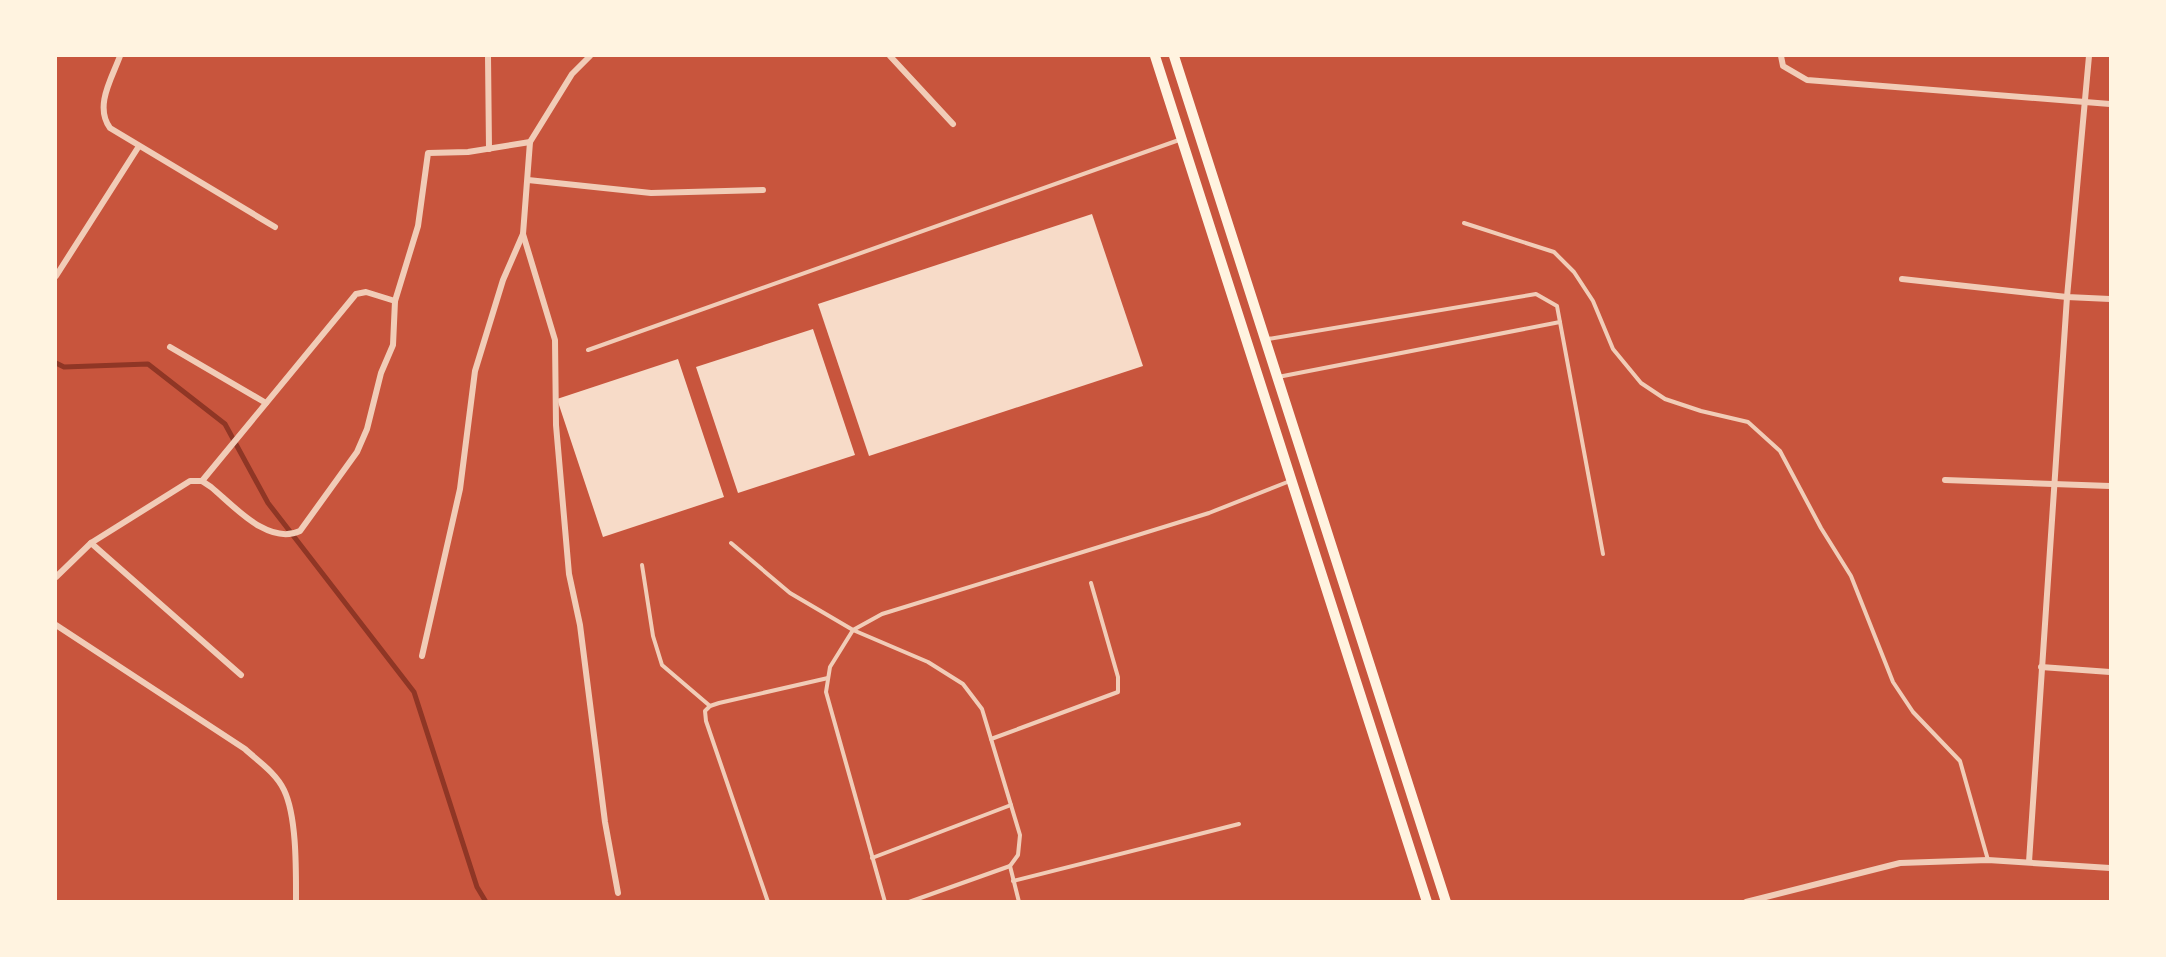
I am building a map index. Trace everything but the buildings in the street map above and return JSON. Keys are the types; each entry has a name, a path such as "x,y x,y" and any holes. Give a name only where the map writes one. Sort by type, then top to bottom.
{"main road":[{"path":"1155,56 1427,902"},
{"path":"1174,56 1266,339 1354,626 1446,902"}],"street":[{"path":"120,56 102,106 103,119 110,128 275,227"},
{"path":"488,56 489,148"},
{"path":"422,656 460,489 475,371 503,280 523,234 530,142 572,74 590,56"},
{"path":"890,56 953,124"},
{"path":"1780,56 1783,66 1807,80 2110,104"},
{"path":"2029,862 2067,297 2089,56"},
{"path":"56,577 91,543 190,481 202,481 267,531 293,534 300,531 357,452 367,429 381,373 393,345 395,302 418,226 428,153 468,152 530,142"},
{"path":"56,276 139,146"},
{"path":"528,180 651,193 763,190"},
{"path":"523,234 555,340 556,425 569,574 580,625 601,800 618,893"},
{"path":"1902,279 2067,297 2110,299"},
{"path":"202,481 356,294 366,292 395,302"},
{"path":"170,347 266,403"},
{"path":"1945,480 2110,486"},
{"path":"91,543 241,675"},
{"path":"56,626 245,749 271,773 284,789 291,818 296,902"},
{"path":"2041,667 2110,672"},
{"path":"1746,902 1900,863 1988,860 2110,868"}],"lane":[{"path":"588,350 1183,139"},
{"path":"1464,223 1554,252 1575,272 1593,301 1613,349 1641,383 1665,399 1701,411 1748,422 1780,452 1851,576 1893,682 1913,712 1960,761 1988,860"},
{"path":"1266,339 1536,294 1557,306 1603,554"},
{"path":"1278,377 1560,322"},
{"path":"885,902 826,692 830,667 853,630 882,614 1209,513 1293,480"},
{"path":"731,543 790,593 853,630 928,662 963,684 982,709 1020,835 1018,855 1010,866 909,902"},
{"path":"642,565 652,636 662,665 710,706"},
{"path":"991,739 1118,692 1118,677 1091,583"},
{"path":"768,902 706,721 705,711 710,706 828,678"},
{"path":"872,858 1011,805"},
{"path":"1013,881 1239,824"},
{"path":"1010,866 1019,902"}],"waterway":[{"path":"56,363 64,367 148,364 225,424 268,503 414,692 477,887 486,902"}]}
